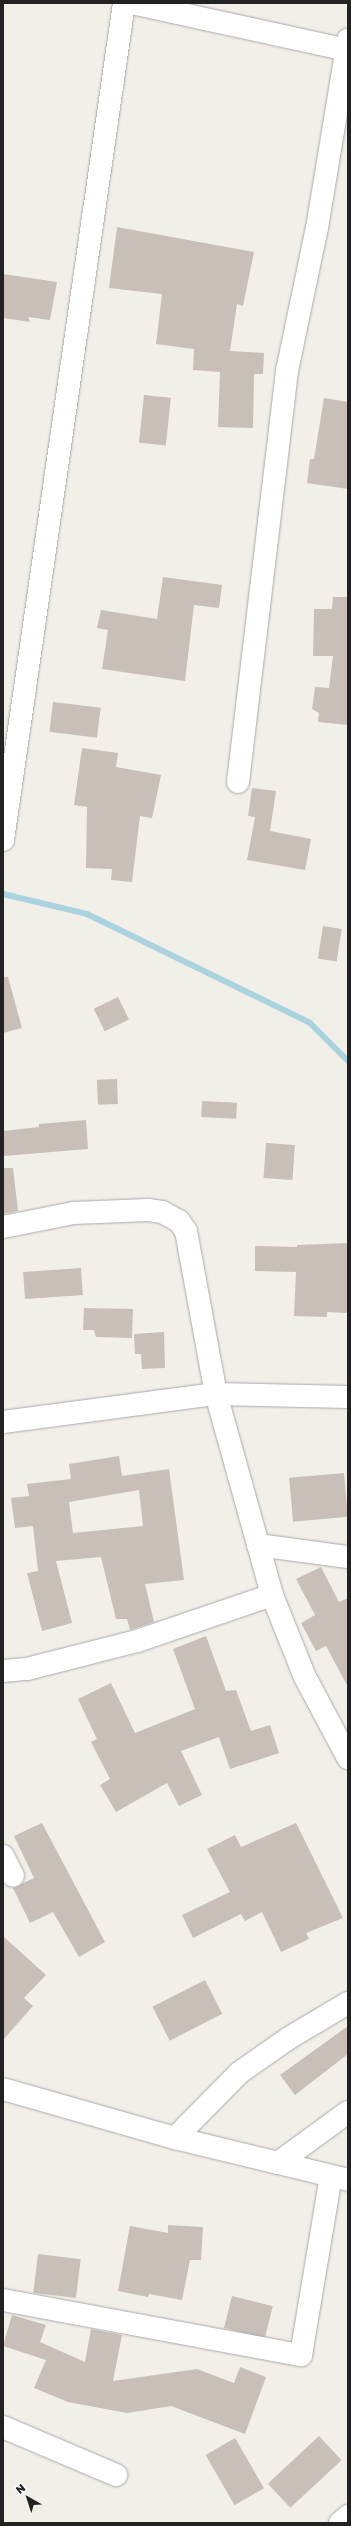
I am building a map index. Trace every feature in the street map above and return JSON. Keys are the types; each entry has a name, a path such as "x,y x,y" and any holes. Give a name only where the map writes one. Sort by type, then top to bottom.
{"street":[{"path":"3,840 124,3"},
{"path":"132,3 195,10 347,45 317,228 287,371 238,782"},
{"path":"3,1227 74,1213 141,1211 162,1212 179,1221 186,1231 216,1394 272,1595 305,1677 348,1758"},
{"path":"3,1422 216,1394 348,1397"},
{"path":"258,1546 348,1557"},
{"path":"3,1671 27,1669 136,1641 272,1595"},
{"path":"3,1856 13,1876"},
{"path":"175,2138 239,2073 288,2038 348,2002"},
{"path":"3,2089 175,2138 340,2178 301,2355 3,2300"},
{"path":"278,2163 348,2112"},
{"path":"3,2427 116,2475"},
{"path":"340,2523 348,2516"}],"building":[{"path":"117,227 254,252 243,306 237,304 230,351 264,353 263,374 254,374 253,428 218,427 220,372 193,370 194,349 156,344 162,294 109,288"},
{"path":"3,274 57,282 50,320 28,317 30,322 3,318"},
{"path":"144,395 171,398 166,446 139,443"},
{"path":"324,398 348,402 348,489 307,483 310,459 314,459"},
{"path":"163,577 222,585 219,608 194,605 185,681 102,669 108,630 97,628 101,610 157,619"},
{"path":"333,597 348,597 348,725 318,722 319,713 312,709 315,687 329,688 333,656 313,656 314,609 332,609"},
{"path":"53,702 101,708 97,738 49,732"},
{"path":"82,748 118,753 116,767 161,775 152,818 140,816 132,882 111,880 112,869 86,868 87,807 74,805"},
{"path":"252,788 276,791 270,831 311,839 305,870 247,860 255,817 248,816"},
{"path":"323,926 342,929 337,962 318,959"},
{"path":"3,977 8,977 22,1028 3,1033"},
{"path":"118,997 129,1019 105,1031 94,1009"},
{"path":"117,1079 118,1104 98,1105 97,1080"},
{"path":"202,1101 237,1103 236,1119 201,1117"},
{"path":"86,1120 88,1149 3,1156 3,1131 39,1127 39,1124"},
{"path":"266,1143 295,1145 292,1180 264,1178"},
{"path":"3,1168 13,1168 18,1211 3,1214"},
{"path":"348,1243 348,1313 327,1312 327,1317 294,1316 296,1272 255,1271 255,1246 297,1247 297,1245"},
{"path":"81,1268 83,1295 25,1299 23,1272"},
{"path":"84,1308 133,1309 132,1338 96,1337 94,1330 83,1330"},
{"path":"164,1332 165,1368 142,1369 141,1354 135,1354 134,1334"},
{"path":"119,1456 122,1476 169,1469 184,1580 145,1584 154,1622 130,1630 127,1619 116,1619 101,1557 56,1561 72,1623 42,1631 27,1573 38,1571 33,1526 15,1528 11,1498 29,1496 27,1484 71,1479 69,1464","holes":["139,1490 143,1526 73,1533 69,1502"]},
{"path":"344,1473 348,1517 293,1522 289,1478"},
{"path":"321,1567 339,1602 348,1598 348,1687 326,1646 316,1651 301,1623 315,1615 296,1579"},
{"path":"206,1636 226,1691 236,1690 251,1731 270,1725 279,1753 230,1769 219,1737 181,1751 202,1795 179,1806 167,1783 116,1812 100,1785 110,1779 91,1742 97,1739 78,1699 111,1683 135,1733 195,1709 173,1649"},
{"path":"42,1823 105,1942 79,1957 53,1912 30,1923 13,1888 34,1878 14,1836"},
{"path":"296,1823 343,1918 306,1933 309,1939 281,1952 262,1912 245,1921 241,1914 193,1938 182,1915 230,1892 207,1849 235,1835 241,1847"},
{"path":"3,1936 46,1975 24,1998 33,2006 3,2040"},
{"path":"205,1980 222,2014 170,2041 152,2007"},
{"path":"348,2026 348,2054 295,2095 280,2075"},
{"path":"168,2225 203,2227 201,2260 190,2260 182,2300 149,2294 148,2297 118,2291 130,2226 168,2233"},
{"path":"38,2254 81,2259 76,2298 33,2293"},
{"path":"232,2296 273,2306 265,2338 224,2328"},
{"path":"12,2315 46,2325 40,2342 85,2362 91,2329 122,2335 113,2381 197,2369 234,2383 240,2367 266,2377 245,2434 171,2406 127,2413 68,2402 34,2388 46,2360 3,2346"},
{"path":"319,2436 342,2460 290,2508 268,2484"},
{"path":"235,2438 264,2488 235,2505 206,2455"}],"waterway":[{"path":"3,894 87,914 310,1023 348,1061"}]}
